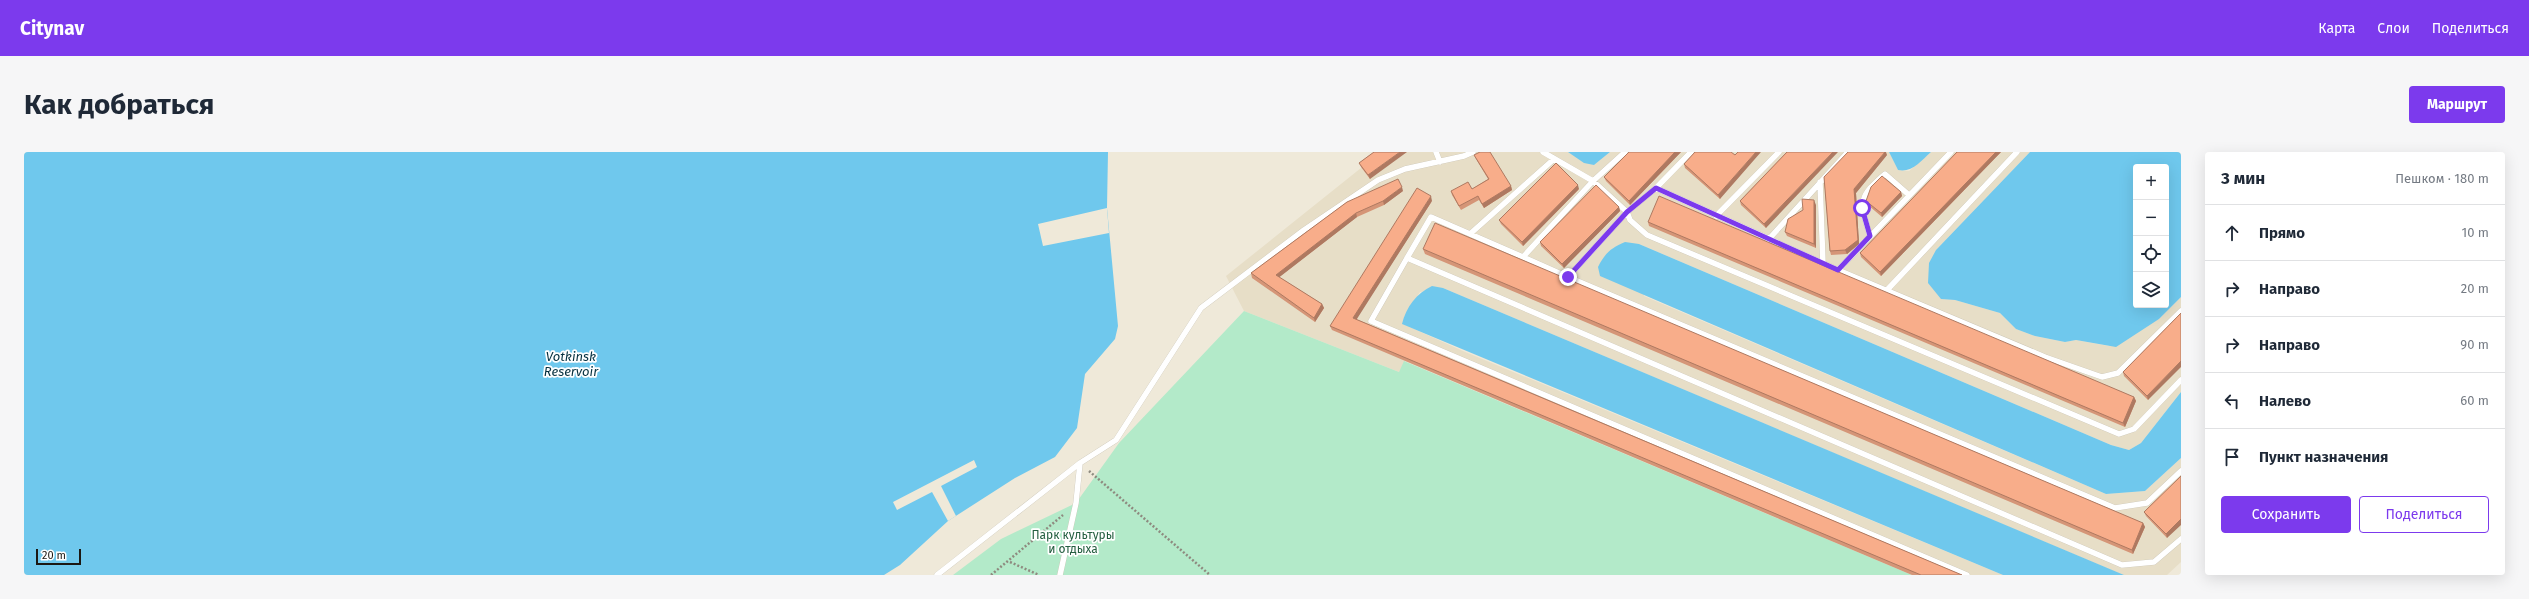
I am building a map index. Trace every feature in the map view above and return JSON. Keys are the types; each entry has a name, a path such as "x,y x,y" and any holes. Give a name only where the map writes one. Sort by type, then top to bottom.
{"lane":[{"path":"1436,152 1440,162"},
{"path":"937,575 1080,463 1116,440 1201,308 1304,230 1378,180 1405,169 1440,162 1473,152"},
{"path":"1544,152 1593,181 1627,212 1630,220 1647,235 2119,434 2134,429 2181,380"},
{"path":"1523,257 1593,181 1625,152"},
{"path":"1568,277 1627,212 1656,188 1691,152"},
{"path":"1716,216 1779,152"},
{"path":"1768,240 1848,152"},
{"path":"1838,270 1951,152"},
{"path":"1887,290 2017,152"},
{"path":"1470,234 1554,159"},
{"path":"1870,236 1862,208 1866,191 1885,174 1909,195"},
{"path":"1820,182 1823,264"},
{"path":"1656,188 1823,264 2045,357 2102,377 2118,373 2181,311"},
{"path":"1967,575 1370,322 1431,217 1568,277 2115,508 2147,503 2181,471"},
{"path":"1407,258 2122,565 2154,562 2181,539"},
{"path":"1060,575 1076,503 1080,463"}],"path":[{"path":"1080,463 1210,575"},
{"path":"991,575 1010,562 1076,503"},
{"path":"1010,562 1039,575"}],"shaded area":[{"path":"1381,152 1568,152 1594,165 1610,152 1889,152 1898,170 1909,171 1931,152 2030,152 1936,250 1941,299 1955,300 2000,313 2016,329 2035,336 2065,342 2076,340 2109,346 2159,319 2181,297 2181,392 2141,443 2129,450 2111,445 1639,244 1644,296 2106,494 2145,491 2181,458 2181,562 2167,575 2123,575 1443,288 1420,292 1404,317 1403,324 1463,351 2003,575 1912,575 1405,361 1399,372 1244,311 1226,276"}],"green space":[{"name":"Парк культуры и отдыха","path":"1244,311 1399,372 1404,361 1912,575 953,575 1001,539 1076,503 1119,443"}],"water":[{"name":"Votkinsk Reservoir","path":"24,152 1108,152 1107,208 1118,326 1115,339 1085,374 1077,428 1055,457 1015,478 948,521 900,565 884,575 24,575"},
{"path":"1568,152 1610,152 1594,165 1584,163"},
{"path":"1889,152 1931,152 1916,166 1908,170 1898,170"},
{"path":"2030,152 2181,152 2181,297 2159,319 2116,347 2076,340 2065,342 2035,336 2016,329 2000,313 1955,300 1941,299 1928,283 1929,263 1936,250"},
{"path":"1625,242 1639,244 2111,445 2129,450 2141,443 2181,392 2181,458 2145,491 2106,494 1600,276 1598,267 1603,258 1616,246"},
{"path":"1432,286 1443,288 2124,575 2003,575 1402,324 1409,306 1422,292"}],"pier":[{"path":"1107,208 1109,233 1043,246 1038,224"},
{"path":"974,460 977,467 941,486 956,516 948,521 932,492 897,510 893,502"}],"building":[{"path":"1374,152 1400,152 1368,175 1359,163"},
{"path":"1480,152 1490,152 1511,186 1482,204 1478,196 1459,206 1451,191 1468,182 1472,189 1489,179 1474,155"},
{"path":"1629,152 1675,152 1629,201 1604,177"},
{"path":"1695,152 1731,152 1735,155 1738,152 1756,152 1718,195 1684,164"},
{"path":"1787,152 1833,152 1764,224 1740,201"},
{"path":"1848,152 1885,152 1854,189 1858,240 1845,250 1830,251 1824,177"},
{"path":"1957,152 1996,152 1880,272 1860,253"},
{"path":"1556,163 1578,185 1522,242 1499,220"},
{"path":"1882,176 1901,192 1881,213 1866,201 1871,187"},
{"path":"1398,179 1402,187 1383,201 1356,213 1276,275 1322,304 1314,318 1251,273 1347,202"},
{"path":"1596,185 1619,207 1562,264 1540,242"},
{"path":"1417,188 1431,196 1353,318 1962,575 1921,575 1330,326"},
{"path":"1659,196 2134,397 2123,423 1648,222"},
{"path":"1802,199 1814,200 1814,244 1785,232 1788,219 1803,210"},
{"path":"1435,223 2143,523 2132,550 1423,249"},
{"path":"2181,313 2181,361 2147,396 2123,372"},
{"path":"2181,476 2181,519 2166,534 2144,512"}],"route":[{"path":"1568,277 1627,212 1656,188 1768,240 1838,270 1870,236 1862,208"}]}
